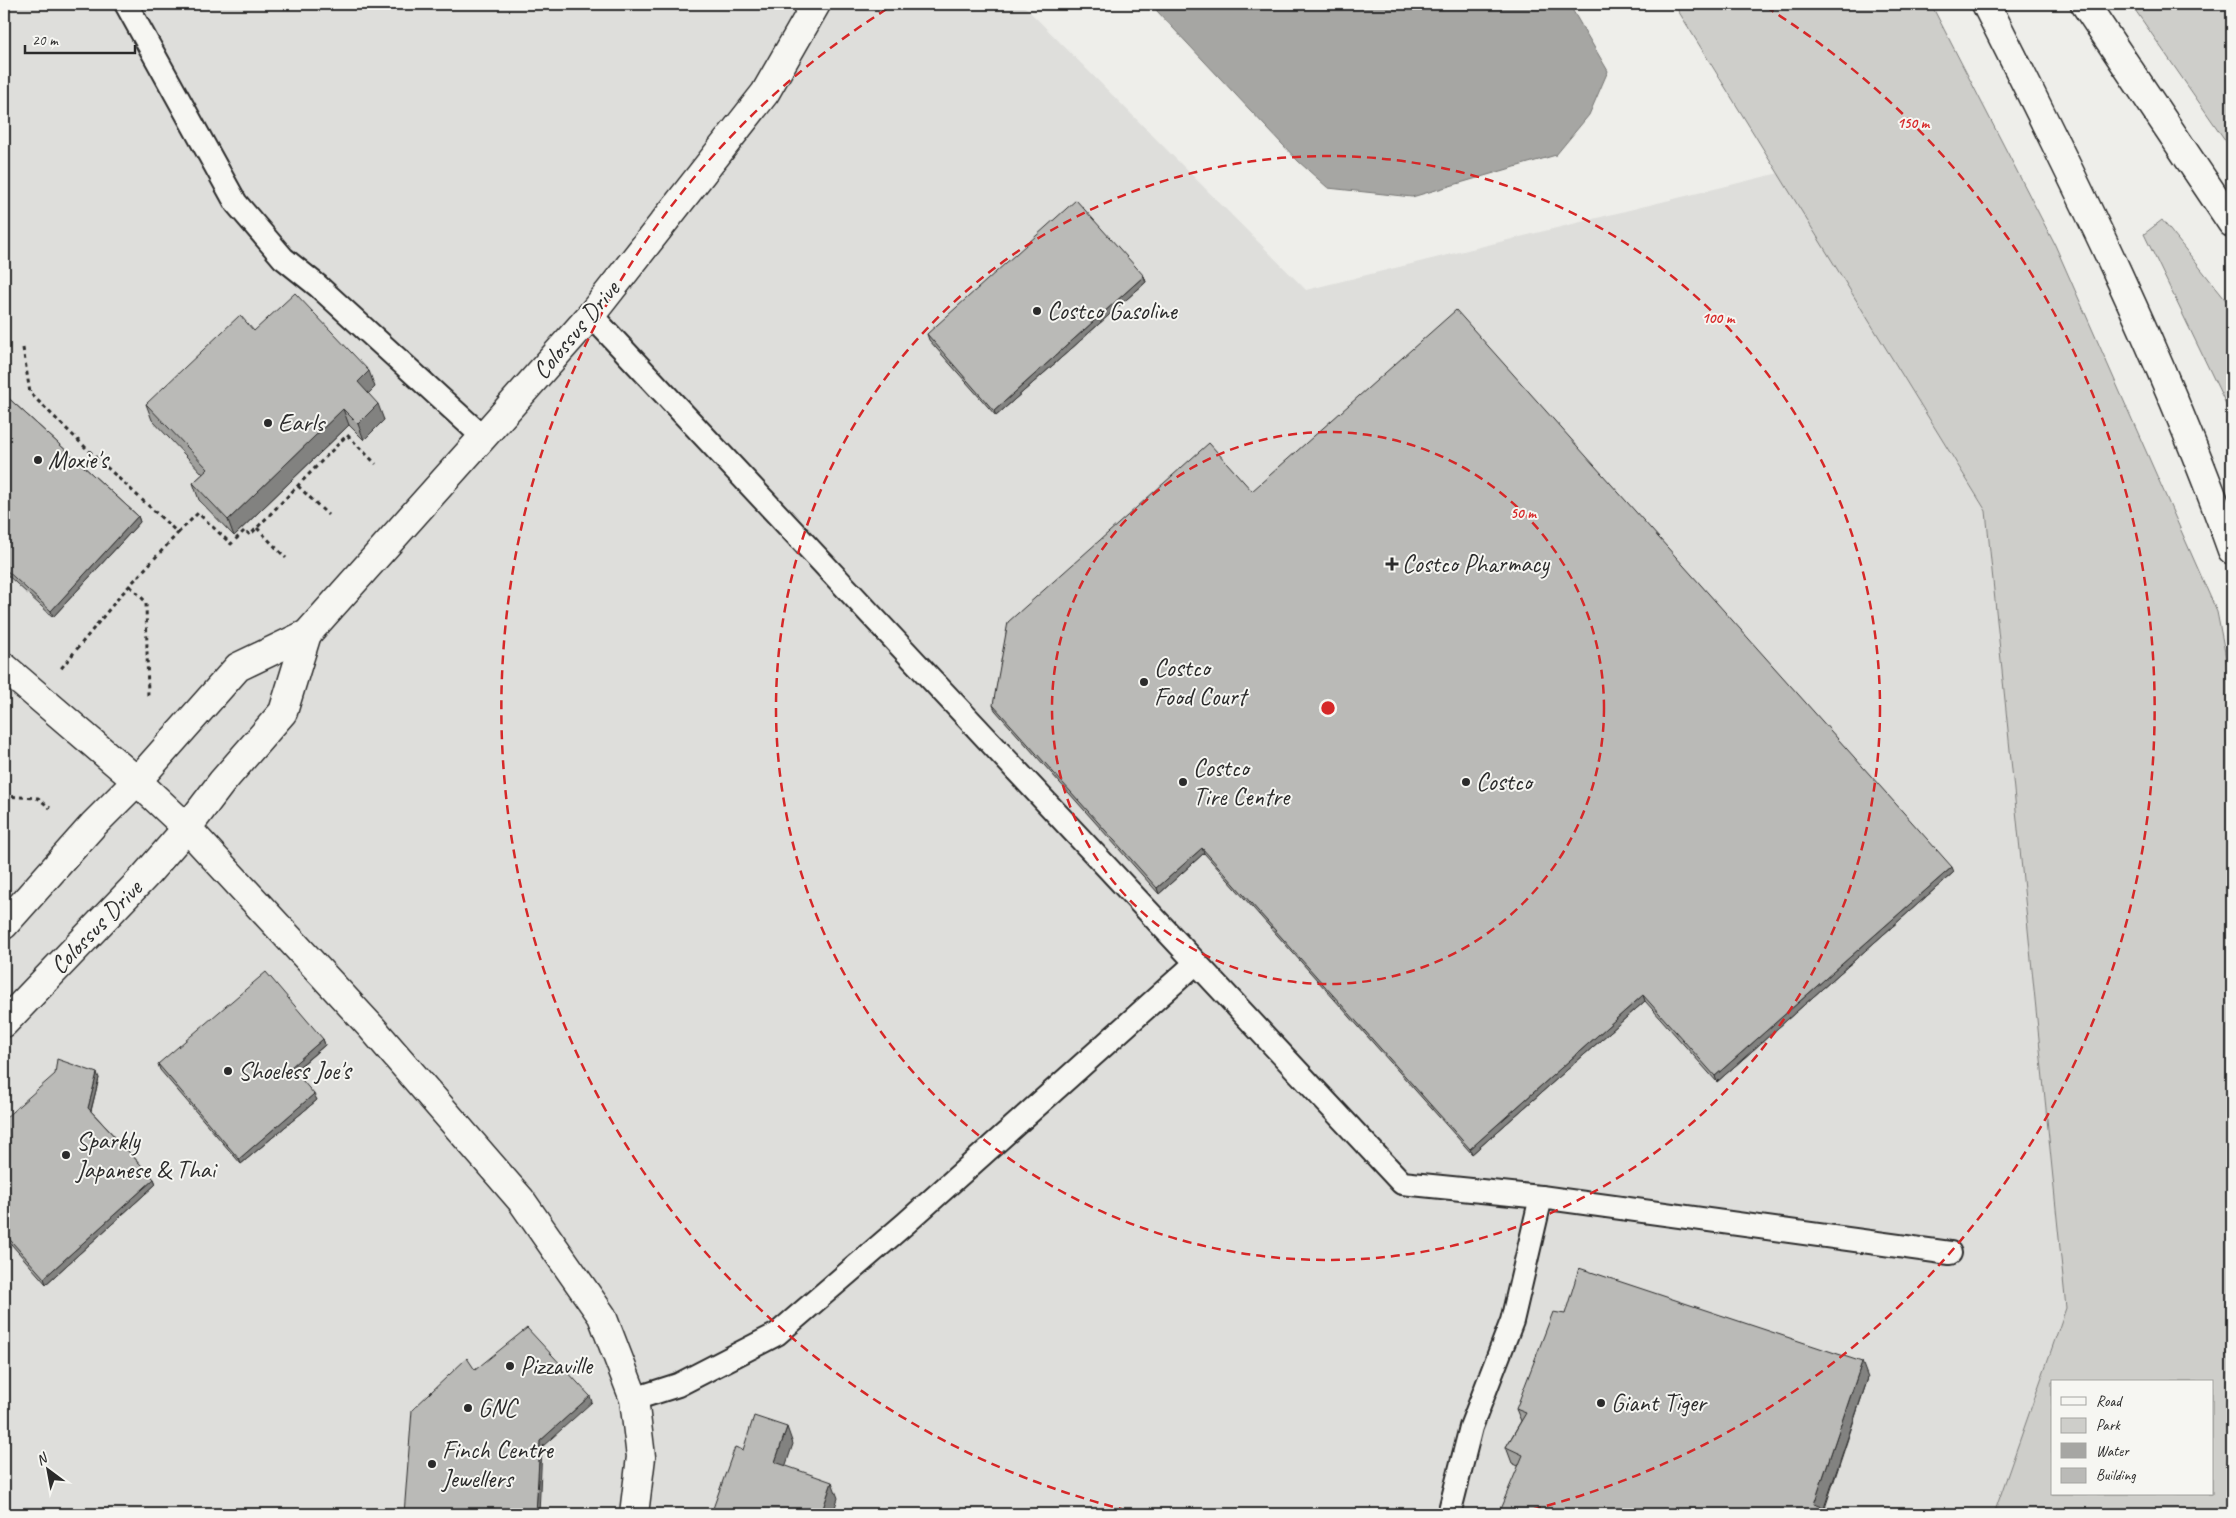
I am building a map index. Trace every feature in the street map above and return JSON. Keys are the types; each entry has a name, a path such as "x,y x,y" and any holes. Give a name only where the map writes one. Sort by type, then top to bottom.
{"main road":[{"name":"Colossus Drive","path":"4,925 93,826 137,781 238,667 307,634 591,315 765,93 816,4"},
{"path":"1986,4 2057,145 2138,317 2207,480 2232,550"},
{"path":"2085,4 2232,223"},
{"name":"Colossus Drive","path":"4,1023 145,876 187,828 222,782 283,712 307,634"},
{"path":"4,666 137,781 187,828 372,1028 521,1200 602,1316 634,1399 641,1457 634,1514"}],"lane":[{"path":"126,4 236,203 284,258 318,286 483,437"},
{"path":"591,315 1402,1183 1541,1197 1950,1254"},
{"path":"634,1399 678,1385 777,1334 906,1222 1196,963"},
{"path":"1449,1514 1471,1427 1512,1321 1541,1197"}],"path":[{"path":"23,348 30,393 178,533"},
{"path":"38,696 130,586 198,513 231,544 245,530 250,535 347,435 376,464"},
{"path":"298,486 328,515"},
{"path":"257,528 286,558"},
{"path":"130,586 146,602 148,698"},
{"path":"4,796 38,798 50,808"}],"shaded area":[{"path":"4,4 1022,4 1306,290 1779,173 1986,511 2066,1308 1994,1514 4,1514"}],"green space":[{"path":"1674,4 1931,4 2055,245 2217,612 2232,688 2232,1514 1994,1514 2066,1308 1986,511"},
{"path":"2131,4 2232,4 2232,150"},
{"path":"2162,220 2232,308 2232,423 2226,404 2144,234"}],"water":[{"path":"1154,4 1569,4 1608,71 1589,115 1556,155 1412,197 1328,188 1298,161 1157,11"}],"building":[{"name":"Costco Gasoline","path":"1076,200 1144,276 994,411 927,334"},
{"name":"Earls","path":"295,293 369,371 358,382 378,404 358,424 343,409 228,520 193,483 208,469 146,404 240,315 254,331"},
{"name":"Costco","path":"1456,310 1952,867 1715,1076 1643,995 1470,1149 1202,848 1157,888 993,705 1008,622 1209,443 1252,491"},
{"name":"Moxie's","path":"4,394 138,516 51,611 4,568"},
{"name":"Shoeless Joe's","path":"266,972 323,1039 291,1067 314,1094 239,1159 158,1064"},
{"name":"Sparkly Japanese & Thai","path":"57,1059 97,1073 88,1108 154,1179 44,1278 4,1233 4,1119 55,1074"},
{"path":"1579,1268 1862,1362 1814,1504 1843,1514 1498,1514 1523,1455 1506,1447 1526,1413 1516,1409 1553,1312 1565,1314"},
{"path":"527,1328 590,1396 540,1441 536,1514 404,1514 412,1410 467,1358 475,1370"},
{"path":"754,1416 787,1427 775,1462 832,1482 821,1514 711,1514 735,1447 743,1450"}],"place":[{"name":"Costco Gasoline","path":"1037,311"},
{"name":"Earls","path":"268,423"},
{"name":"Moxie's","path":"38,460"},
{"name":"Costco Pharmacy","path":"1392,564"},
{"name":"Costco Food Court","path":"1144,682"},
{"name":"Costco Tire Centre","path":"1183,782"},
{"name":"Costco","path":"1466,782"},
{"name":"Shoeless Joe's","path":"228,1071"},
{"name":"Sparkly Japanese & Thai","path":"66,1155"},
{"name":"Pizzaville","path":"510,1366"},
{"name":"Giant Tiger","path":"1601,1403"},
{"name":"GNC","path":"468,1408"},
{"name":"Finch Centre Jewellers","path":"432,1464"}]}
